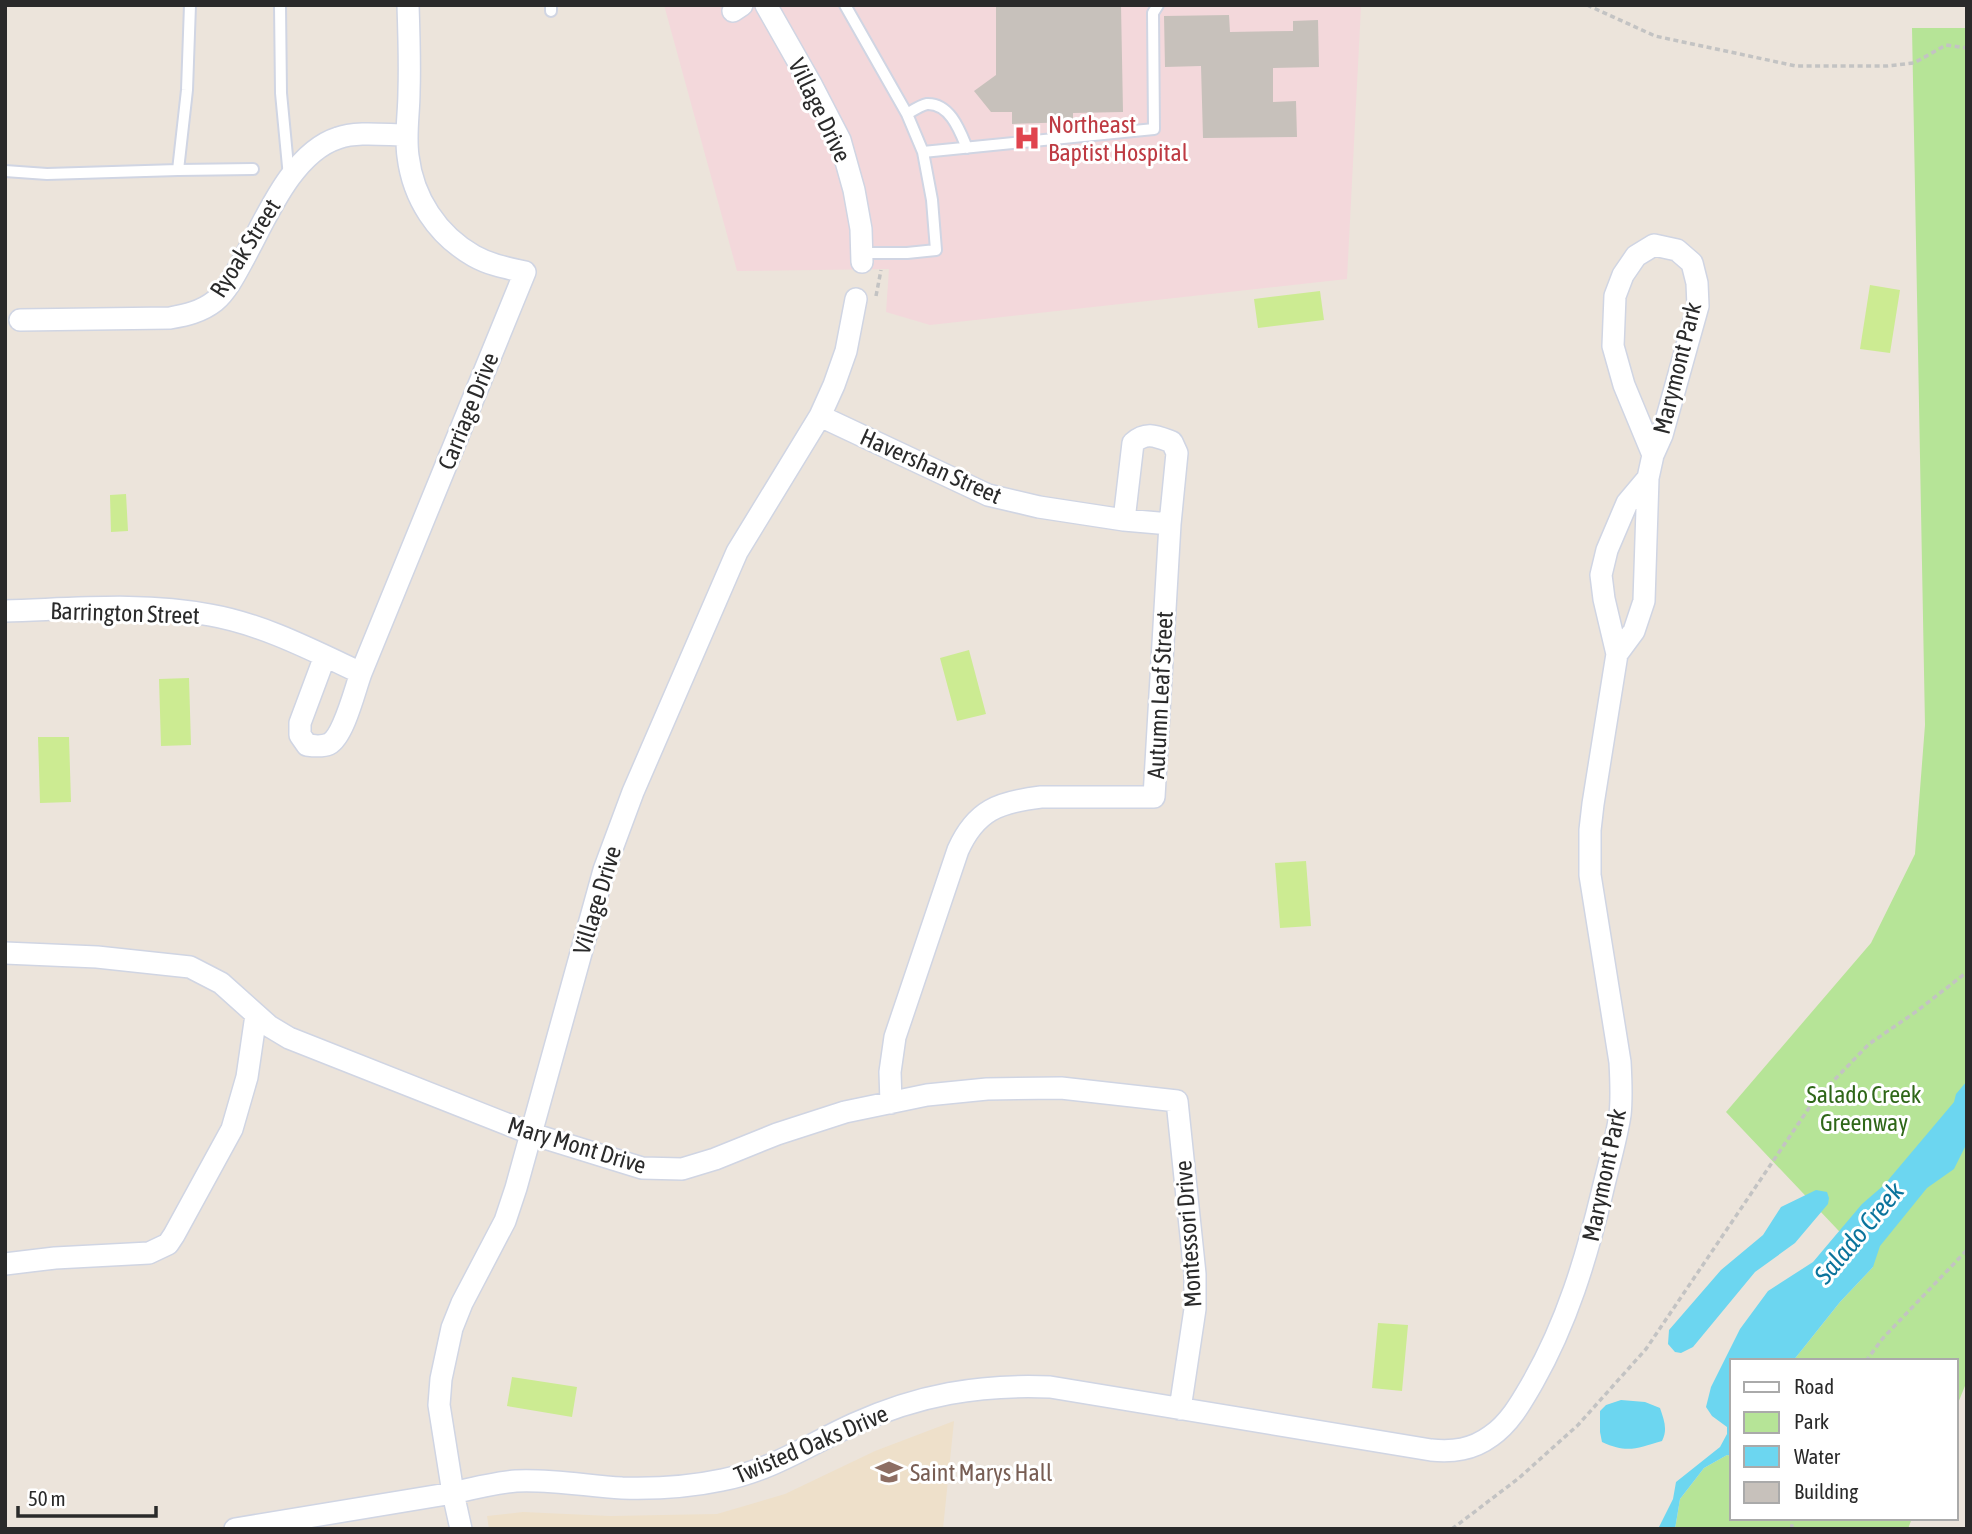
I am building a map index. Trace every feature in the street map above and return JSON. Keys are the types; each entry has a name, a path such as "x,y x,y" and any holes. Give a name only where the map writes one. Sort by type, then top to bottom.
{"street":[{"name":"Carriage Drive","path":"325,656 300,723 300,735 307,745 329,744 339,734 360,673 525,272 497,266 475,257 457,245 440,229 417,192 411,173 407,135 408,5"},
{"name":"Village Drive","path":"766,5 840,140 855,190 862,257"},
{"name":"Ryoak Street","path":"20,320 170,318 207,307 218,299 236,272 289,177 306,155 341,136 407,135"},
{"name":"Marymont Park","path":"1617,654 1634,631 1644,601 1648,478 1698,306 1692,263 1677,250 1654,245 1636,256 1623,275 1615,296 1613,346 1624,385 1653,455"},
{"name":"Village Drive","path":"461,1529 439,1405 445,1353 462,1303 505,1221 532,1134 604,870 633,792 737,552 820,416 846,351 856,299"},
{"name":"Havershan Street","path":"820,416 988,495 1124,520 1170,524"},
{"name":"Autumn Leaf Street","path":"891,1103 890,1072 895,1037 958,850 973,823 996,807 1026,799 1154,797 1170,524 1177,453 1171,442 1149,435 1140,436 1133,443 1124,520"},
{"name":"Marymont Park","path":"1301,1428 1430,1450 1462,1450 1475,1446 1492,1435 1520,1405 1548,1356 1572,1300 1590,1242 1615,1138 1621,1100 1620,1062 1590,876 1592,804 1617,654 1601,575 1607,550 1627,503 1648,478"},
{"name":"Barrington Street","path":"5,611 142,608 212,615 246,624 360,673"},
{"name":"Mary Mont Drive","path":"5,953 97,957 190,967 221,983 269,1026 289,1038 532,1134 642,1168 682,1169 845,1112 927,1095 987,1089 1049,1088 1177,1101"},
{"path":"5,1264 55,1258 149,1253 168,1244 232,1129 247,1077 256,1015"},
{"name":"Montessori Drive","path":"1177,1101 1195,1274 1195,1309 1180,1409"},
{"name":"Twisted Oaks Drive","path":"235,1529 516,1481 656,1489 725,1480 792,1457 854,1424 925,1397 1013,1385 1050,1387 1301,1428"}],"lane":[{"path":"178,170 187,90 190,5"},
{"path":"279,5 281,93 289,177"},
{"path":"845,5 906,114 923,152 932,200 936,250 862,257"},
{"path":"923,152 1154,129 1153,13 1158,5"},
{"path":"906,114 926,104 943,108 957,125 967,148"},
{"path":"5,171 47,174 253,169"}],"path":[{"path":"1587,5 1655,36 1796,66 1887,66 1914,63 1946,45 1967,48"},
{"path":"856,299 875,300 881,269 882,262 862,257"},
{"path":"1452,1529 1519,1478 1578,1425 1646,1349 1813,1102 1869,1044 1917,1012 1967,972"},
{"path":"1867,1359 1883,1338 1967,1250"}],"shaded area":[{"name":"Northeast Baptist Hospital","path":"664,5 1404,5 1361,7 1347,279 930,325 886,312 889,269 737,271"},
{"name":"Saint Marys Hall","path":"954,1421 943,1529 489,1529 487,1516 523,1512 610,1516 717,1514 785,1494 875,1451"}],"green space":[{"name":"Salado Creek Greenway","path":"1912,28 1967,28 1967,1381 1958,1403 1958,1359 1795,1359 1840,1302 1873,1267 1726,1112 1871,943 1915,854 1925,725"},
{"path":"1870,285 1900,290 1890,353 1860,349"},
{"path":"1320,291 1324,320 1258,328 1254,299"},
{"path":"126,494 128,531 111,532 110,495"},
{"path":"969,650 986,714 957,721 940,658"},
{"path":"189,678 191,745 161,746 159,679"},
{"path":"38,737 69,737 71,802 40,803"},
{"path":"1306,861 1311,926 1280,928 1275,863"},
{"path":"1378,1323 1408,1325 1402,1391 1372,1388"},
{"path":"512,1377 577,1387 572,1417 507,1406"},
{"path":"1730,1456 1730,1520 1911,1520 1908,1529 1675,1529 1680,1499 1704,1468"}],"water":[{"name":"Salado Creek","path":"1967,1081 1967,1143 1954,1169 1927,1188 1880,1246 1873,1267 1840,1302 1795,1359 1730,1359 1730,1456 1704,1468 1680,1499 1675,1529 1658,1529 1673,1499 1676,1482 1720,1447 1727,1434 1727,1427 1712,1416 1706,1407 1711,1387 1740,1329 1768,1291 1813,1262 1862,1204 1884,1185 1954,1102 1956,1094"},
{"path":"1816,1190 1827,1192 1828,1204 1795,1243 1755,1272 1693,1347 1681,1353 1675,1352 1668,1344 1669,1330 1721,1270 1763,1235 1781,1207"},
{"path":"1621,1400 1645,1402 1660,1408 1665,1428 1662,1441 1626,1449 1602,1442 1600,1411 1606,1405"}],"building":[{"path":"996,5 1121,5 1123,112 1073,113 1073,122 1012,124 1012,112 991,112 974,91 996,75"},
{"path":"1229,15 1230,32 1293,31 1293,21 1318,20 1319,67 1273,68 1273,102 1296,101 1297,137 1203,138 1201,66 1165,67 1164,16"}],"place":[{"name":"Northeast Baptist Hospital","path":"1027,138"},
{"name":"Saint Marys Hall","path":"889,1472"}]}
